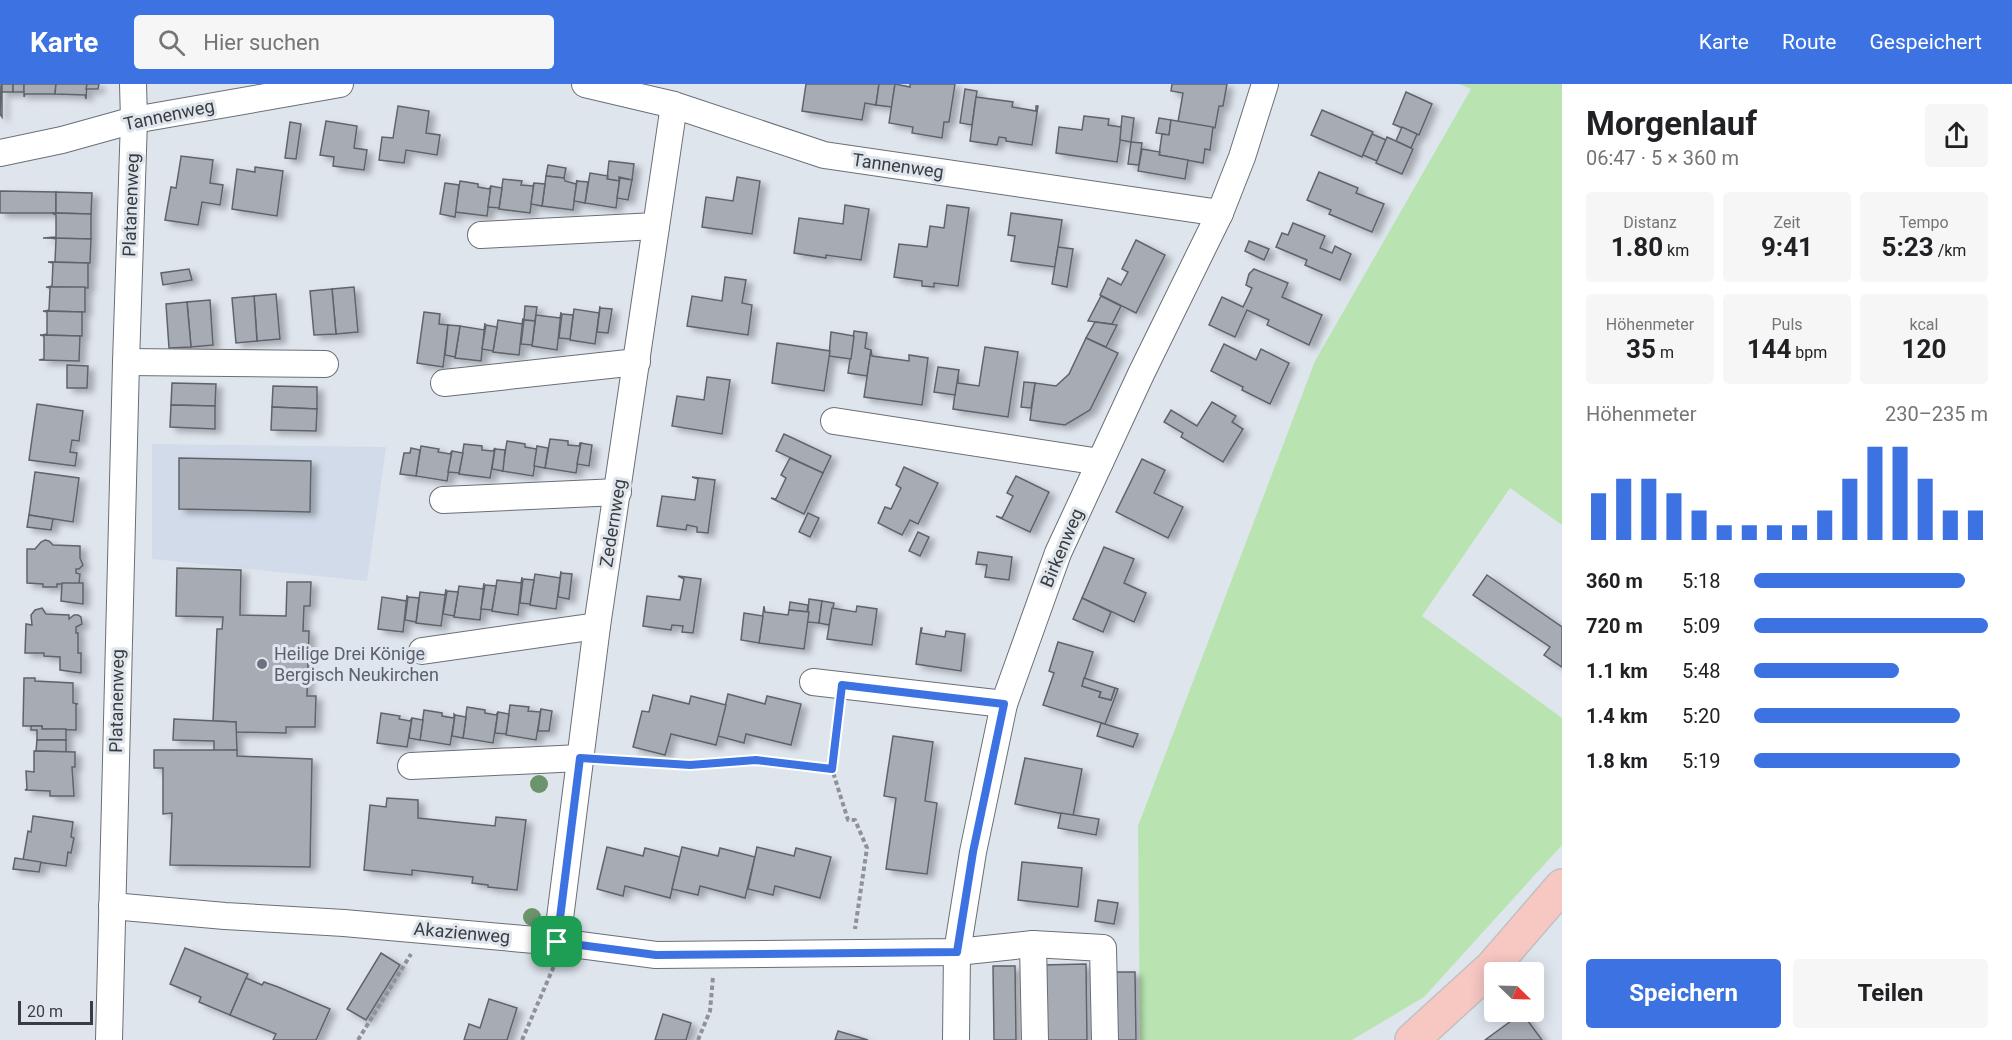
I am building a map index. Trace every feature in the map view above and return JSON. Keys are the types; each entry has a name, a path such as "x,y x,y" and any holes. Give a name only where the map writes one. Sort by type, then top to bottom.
{"main road":[{"path":"1412,1040 1492,967 1562,885"}],"street":[{"name":"Platanenweg","path":"109,1040 134,120 133,84"},
{"name":"Tannenweg","path":"0,153 62,140 134,120 340,84"},
{"name":"Tannenweg","path":"585,84 674,105 824,155 1220,213"},
{"name":"Birkenweg","path":"956,1040 957,952 973,852 1004,704 1058,553 1220,213 1242,157 1265,84"},
{"name":"Zedernweg","path":"557,942 597,626 674,105"},
{"path":"481,235 656,226"},
{"path":"126,362 325,364"},
{"path":"444,383 637,362"},
{"path":"834,421 1100,462"},
{"path":"443,500 618,492"},
{"path":"422,651 597,626"},
{"path":"813,682 1004,704"},
{"path":"411,766 580,758"},
{"name":"Akazienweg","path":"112,906 426,930 557,942 656,955 957,952 1033,944 1103,948 1106,1040"},
{"path":"1033,944 1035,1040"}],"path":[{"path":"842,685 832,769 848,820 855,820 867,848 852,954"},
{"path":"580,758 690,765 756,760 832,769"},
{"path":"358,1040 426,930"},
{"path":"522,1040 554,965 557,942"},
{"path":"698,1040 710,1011 715,955"}],"shaded area":[{"path":"152,444 386,447 367,581 152,559"}],"green space":[{"path":"1459,84 1562,84 1562,525 1510,488 1422,616 1562,718 1562,845 1424,997 1352,1040 1140,1040 1138,826 1315,361 1471,89"}],"building":[{"path":"2,84 2,117 0,114"},
{"path":"2,84 13,84 13,92 2,92"},
{"path":"13,84 24,84 24,92 13,92"},
{"path":"24,84 56,84 55,94 25,94 24,97"},
{"path":"56,84 87,84 86,99 85,95 55,94"},
{"path":"87,84 99,84 98,89 86,89"},
{"path":"806,84 879,84 876,105 865,103 862,120 802,111"},
{"path":"879,84 895,84 892,107 876,105"},
{"path":"895,84 910,87 910,84 955,84 949,122 944,122 942,138 912,133 913,127 889,123"},
{"path":"1172,84 1227,84 1223,106 1219,106 1215,128 1178,122 1183,93 1171,91"},
{"path":"965,89 977,91 972,125 960,123"},
{"path":"1406,92 1432,104 1419,135 1393,124"},
{"path":"976,97 1013,102 1012,107 1036,111 1036,106 1038,106 1032,145 1006,141 1006,138 999,137 997,145 970,141"},
{"path":"398,106 429,111 426,133 440,135 437,155 406,150 404,163 379,160 382,137 393,138"},
{"path":"1322,110 1373,132 1362,157 1311,135"},
{"path":"1084,116 1109,119 1108,125 1121,127 1123,121 1117,162 1056,153 1059,127 1082,130"},
{"path":"1122,116 1134,118 1131,142 1120,140"},
{"path":"1159,118 1171,120 1169,135 1156,133"},
{"path":"1171,120 1213,127 1210,150 1205,149 1203,163 1159,155 1162,134 1169,135"},
{"path":"326,121 357,126 354,148 367,150 364,170 333,166 334,157 320,155"},
{"path":"290,122 301,124 296,159 285,158"},
{"path":"1402,127 1417,134 1411,148 1396,141"},
{"path":"1372,134 1386,140 1377,161 1363,155"},
{"path":"1387,137 1413,149 1402,174 1376,163"},
{"path":"1131,142 1142,143 1139,165 1128,164"},
{"path":"1142,149 1160,152 1159,155 1188,160 1185,179 1138,171"},
{"path":"181,156 213,160 210,183 223,185 220,205 202,202 198,225 165,220 171,187 176,188"},
{"path":"609,161 634,164 632,180 619,177 619,181 607,179"},
{"path":"548,165 566,168 564,178 546,176"},
{"path":"255,167 283,171 277,216 232,209 237,169 255,172"},
{"path":"1319,172 1358,188 1356,193 1384,204 1372,232 1329,214 1331,210 1307,200"},
{"path":"590,173 608,176 607,179 619,181 620,177 616,208 585,203"},
{"path":"546,176 564,178 565,181 576,184 577,180 573,210 542,206"},
{"path":"737,177 760,181 752,234 702,227 706,197 733,201"},
{"path":"620,178 632,180 628,200 617,198"},
{"path":"503,179 522,181 521,185 533,186 534,183 530,213 499,209"},
{"path":"460,181 478,184 478,187 489,189 491,186 487,216 455,212"},
{"path":"577,181 588,182 585,203 574,201"},
{"path":"445,183 459,185 455,217 440,214"},
{"path":"534,183 545,184 542,206 531,204"},
{"path":"491,186 502,188 499,208 488,207"},
{"path":"0,191 56,192 56,213 0,213"},
{"path":"56,192 92,193 91,214 56,213"},
{"path":"845,205 869,209 861,260 794,253 799,218 843,224"},
{"path":"947,205 969,208 958,286 934,283 934,287 922,286 922,281 894,277 899,244 927,247 930,226 944,228"},
{"path":"52,213 91,214 91,239 43,238 56,237 56,215"},
{"path":"1011,213 1062,220 1055,267 1011,261 1015,236 1008,235"},
{"path":"1293,223 1325,236 1320,248 1332,253 1335,246 1351,254 1340,280 1305,265 1307,260 1276,247 1282,233 1288,235"},
{"path":"51,238 91,239 90,263 50,262 55,262 56,239"},
{"path":"1136,240 1165,255 1136,313 1100,295 1108,278 1121,285 1128,272 1122,269"},
{"path":"1249,241 1269,249 1264,260 1245,251"},
{"path":"1058,247 1073,249 1067,287 1052,284"},
{"path":"48,262 88,263 88,288 48,287 52,286 53,263"},
{"path":"189,269 192,280 163,285 161,273"},
{"path":"1254,269 1288,283 1282,297 1322,315 1309,345 1267,325 1269,320 1247,310 1235,337 1209,325 1222,297 1243,307 1252,288 1246,285 1249,274"},
{"path":"725,277 746,280 742,303 752,305 748,335 687,326 692,296 722,301"},
{"path":"46,287 85,287 85,312 45,311 49,310 50,288"},
{"path":"354,287 358,332 336,334 332,289"},
{"path":"332,289 336,334 314,335 310,291"},
{"path":"276,294 280,339 257,341 254,296"},
{"path":"254,296 257,341 236,343 232,298"},
{"path":"1101,296 1121,306 1112,324 1088,321"},
{"path":"210,300 213,345 191,347 187,302"},
{"path":"187,302 191,347 169,348 166,304"},
{"path":"525,306 537,307 535,321 524,320"},
{"path":"600,306 595,344 570,340 574,309 599,313"},
{"path":"600,308 612,309 608,333 597,332"},
{"path":"43,311 82,312 82,336 42,335 47,334 47,312"},
{"path":"424,312 440,314 439,324 448,325 443,367 417,363"},
{"path":"561,312 557,350 532,346 536,315 560,318"},
{"path":"562,314 573,315 570,339 559,338"},
{"path":"523,318 519,355 493,352 498,320 522,324"},
{"path":"524,320 535,321 532,345 521,344"},
{"path":"1095,322 1117,325 1106,347 1086,338"},
{"path":"485,323 481,361 455,358 460,326 484,330"},
{"path":"448,325 460,326 455,357 445,355"},
{"path":"486,325 497,327 493,351 482,349"},
{"path":"854,331 867,333 865,348 871,350 867,376 848,373"},
{"path":"831,332 854,336 851,359 829,356"},
{"path":"40,335 80,336 79,361 39,360 44,359 44,336"},
{"path":"1086,338 1118,353 1090,410 1065,425 1030,420 1035,383 1056,386 1069,374"},
{"path":"777,343 830,351 824,391 772,383"},
{"path":"1224,344 1256,360 1261,349 1289,363 1270,404 1211,371"},
{"path":"985,347 1018,352 1008,417 953,409 958,369 958,383 979,386"},
{"path":"871,350 872,356 909,361 909,355 928,358 922,405 864,397"},
{"path":"67,365 88,366 87,388 67,388"},
{"path":"938,367 959,370 955,395 934,392"},
{"path":"707,377 730,380 722,434 672,426 677,396 704,400"},
{"path":"1024,382 1035,383 1031,408 1021,407"},
{"path":"172,383 216,384 215,406 171,405"},
{"path":"273,386 317,387 317,409 272,407"},
{"path":"1212,402 1236,416 1232,422 1243,429 1223,462 1181,437 1183,433 1164,422 1171,410 1197,426"},
{"path":"37,404 83,411 79,441 72,440 70,452 77,453 75,466 29,460"},
{"path":"171,405 215,406 215,429 170,427"},
{"path":"272,407 317,409 316,431 271,430"},
{"path":"784,434 831,456 823,473 776,451"},
{"path":"550,439 568,441 568,445 579,446 581,443 576,473 545,468"},
{"path":"507,441 525,444 525,447 536,449 538,446 533,476 502,471"},
{"path":"581,443 592,445 589,466 577,464"},
{"path":"464,444 482,446 482,450 493,451 495,448 490,478 459,474"},
{"path":"421,446 439,449 438,452 450,454 452,451 447,481 416,476"},
{"path":"537,446 548,448 545,468 534,466"},
{"path":"411,448 420,450 416,476 400,474 404,453 410,453"},
{"path":"495,449 505,450 503,471 492,469"},
{"path":"452,451 463,453 459,473 448,472"},
{"path":"179,458 311,461 310,512 179,509"},
{"path":"790,458 823,473 804,514 771,498 776,499 786,478 781,475"},
{"path":"1142,459 1165,470 1154,493 1183,507 1168,538 1116,512"},
{"path":"904,467 938,483 918,524 910,520 902,535 878,523 885,507 891,509 901,488 896,485"},
{"path":"35,472 79,478 73,522 29,515"},
{"path":"1016,476 1049,492 1030,532 996,516 1002,518 1013,496 1007,493"},
{"path":"692,477 715,480 708,533 697,532 697,527 687,525 686,530 657,526 662,496 695,500 698,479"},
{"path":"808,513 819,518 810,537 799,532"},
{"path":"29,515 53,519 51,530 27,527"},
{"path":"918,532 929,537 920,556 909,551"},
{"path":"45,540 53,545 80,546 80,558 83,565 76,569 76,573 80,574 79,584 57,584 57,587 43,587 43,584 27,583 27,549 35,549"},
{"path":"1104,547 1134,559 1124,583 1146,593 1134,622 1082,598"},
{"path":"978,552 1012,557 1009,580 985,577 987,565 976,564"},
{"name":"Heilige Drei Könige Bergisch Neukirchen","path":"177,568 241,570 240,615 286,616 287,582 311,582 310,606 304,606 303,631 309,631 307,696 316,696 315,727 286,727 286,733 235,732 236,722 213,721 217,629 222,629 223,617 176,616"},
{"path":"561,571 556,609 530,605 535,574 560,578"},
{"path":"561,573 572,574 569,599 558,597"},
{"path":"1487,575 1562,627 1562,667 1544,655 1550,647 1473,595"},
{"path":"678,576 701,579 693,633 682,632 683,626 672,625 671,630 643,626 647,596 680,600 684,579"},
{"path":"522,577 518,615 492,611 497,580 521,583"},
{"path":"523,579 534,580 530,604 520,603"},
{"path":"62,583 83,583 83,604 61,601"},
{"path":"484,583 480,620 454,617 459,586 483,589"},
{"path":"485,585 496,586 492,610 481,609"},
{"path":"446,589 441,626 416,623 420,592 445,595"},
{"path":"447,591 458,592 454,616 443,614"},
{"path":"382,597 406,601 403,632 378,629"},
{"path":"408,597 419,598 416,622 405,620"},
{"path":"1082,598 1111,612 1103,632 1073,619"},
{"path":"809,599 822,601 819,623 807,622"},
{"path":"822,601 834,603 829,625 819,623"},
{"path":"790,602 808,605 807,612 789,610"},
{"path":"764,606 765,612 788,615 789,610 809,612 804,649 759,643"},
{"path":"857,606 877,609 872,645 827,639 832,608 856,612"},
{"path":"42,608 46,614 69,615 69,619 74,615 81,617 82,624 76,627 76,633 78,633 78,653 81,653 81,673 60,670 60,657 44,656 44,653 25,653 26,624 32,625 31,615 35,610"},
{"path":"744,613 763,616 759,643 741,640"},
{"path":"921,628 921,633 945,637 946,631 965,634 961,671 916,664"},
{"path":"1058,642 1093,652 1082,686 1101,692 1099,697 1111,700 1115,688 1118,689 1105,724 1043,705 1054,673 1049,671"},
{"path":"24,678 35,678 35,681 73,683 73,703 78,704 76,704 76,730 23,726"},
{"path":"1084,678 1115,688 1111,700 1099,697 1101,692 1082,686"},
{"path":"728,694 765,704 767,696 801,704 791,745 746,734 744,743 718,736"},
{"path":"653,695 689,704 691,696 726,705 716,745 671,734 665,755 633,747 642,711 649,712"},
{"path":"510,705 529,707 528,711 540,712 541,709 536,740 506,735"},
{"path":"467,707 485,710 485,713 496,715 498,712 493,743 463,738"},
{"path":"541,709 552,711 549,731 538,731"},
{"path":"424,710 454,718 455,715 450,745 420,740"},
{"path":"498,712 509,714 506,734 495,733"},
{"path":"381,713 400,716 399,719 410,721 412,718 407,747 377,743"},
{"path":"455,715 466,717 463,738 452,736"},
{"path":"412,718 423,720 420,740 409,738"},
{"path":"174,719 236,722 237,750 214,751 214,741 173,740"},
{"path":"1101,723 1138,734 1133,747 1097,736"},
{"path":"31,726 42,726 42,729 66,729 66,740 37,740 37,730 31,730"},
{"path":"893,736 933,742 925,801 937,803 927,874 886,869 896,798 884,796"},
{"path":"37,740 66,740 66,752 36,751"},
{"path":"154,750 237,750 237,756 312,759 310,867 170,865 172,813 163,814 163,768 154,768"},
{"path":"34,751 75,752 75,767 72,767 74,796 50,796 50,791 25,790 27,789 26,771 34,772"},
{"path":"1025,758 1082,769 1073,816 1015,804"},
{"path":"387,798 418,800 418,818 495,826 496,817 526,820 517,890 472,883 473,877 412,870 412,875 364,870 370,805 386,807"},
{"path":"1061,813 1099,819 1096,835 1058,828"},
{"path":"33,816 73,822 71,837 74,838 71,853 68,852 66,866 23,860"},
{"path":"607,847 643,856 645,848 680,857 670,898 625,886 623,896 597,889"},
{"path":"682,847 718,856 720,848 755,857 745,898 700,886 698,895 672,889"},
{"path":"757,847 794,856 796,848 831,857 820,898 775,886 773,895 748,889"},
{"path":"15,858 41,862 39,872 13,869"},
{"path":"1022,862 1082,868 1078,907 1018,900"},
{"path":"1098,900 1118,903 1114,924 1095,921"},
{"path":"185,948 248,974 230,1015 199,1002 201,997 170,984"},
{"path":"381,953 400,965 366,1020 347,1009"},
{"path":"1086,964 1087,1040 1043,1040 1042,965"},
{"path":"993,966 1015,966 1016,1040 994,1040"},
{"path":"1113,972 1135,972 1136,1040 1114,1040"},
{"path":"246,978 262,985 264,982 278,987 330,1009 316,1040 273,1040 276,1034 230,1015"},
{"path":"489,999 517,1008 507,1040 464,1040 469,1024 480,1028"},
{"path":"663,1014 691,1023 686,1040 655,1040"},
{"path":"1510,1022 1529,1022 1542,1040 1485,1040"},
{"path":"838,1031 868,1040 835,1040"}],"place":[{"name":"Heilige Drei Könige Bergisch Neukirchen","path":"262,664"}],"route":[{"path":"842,685 1004,704 973,852 957,952 656,955 557,942 580,758 690,765 756,760 832,769 842,685"}]}
